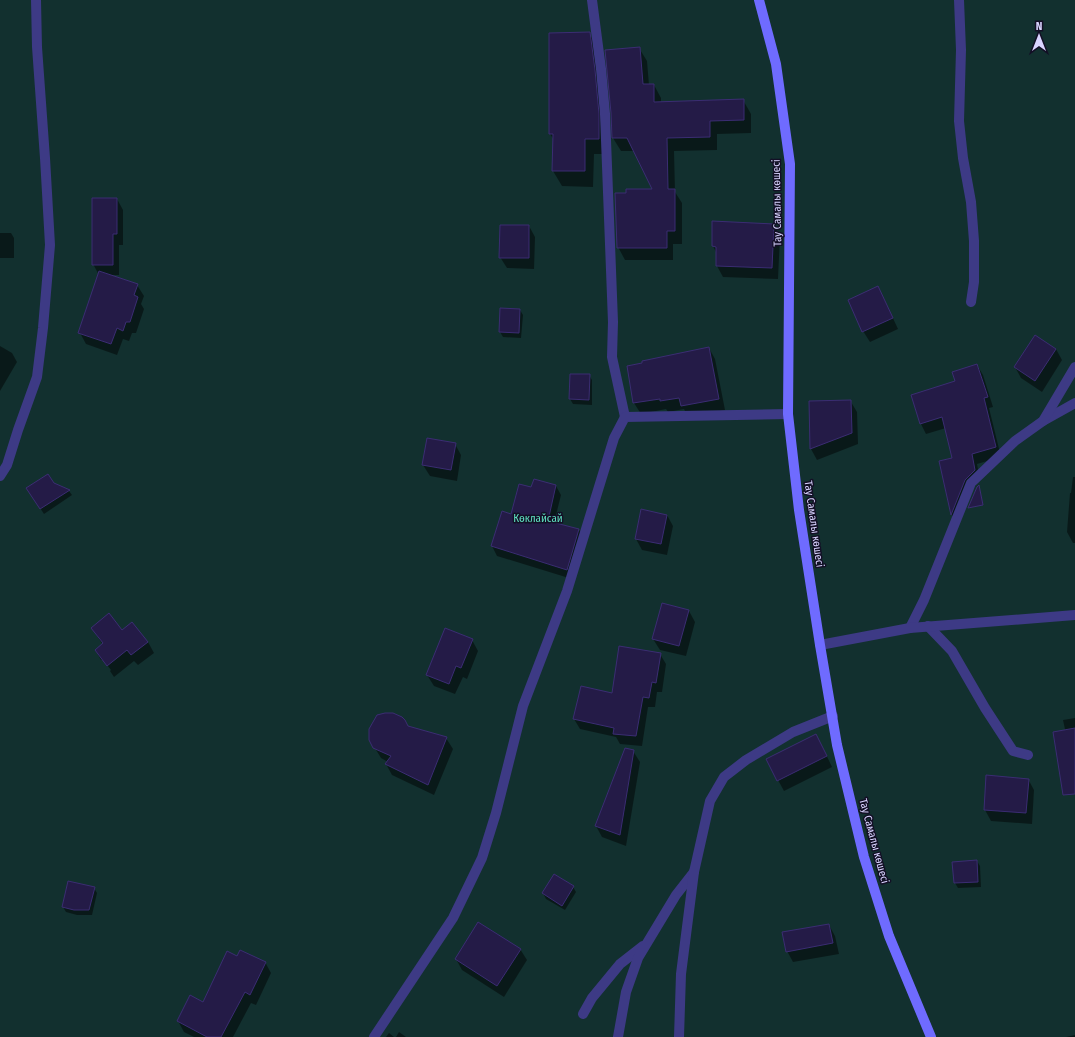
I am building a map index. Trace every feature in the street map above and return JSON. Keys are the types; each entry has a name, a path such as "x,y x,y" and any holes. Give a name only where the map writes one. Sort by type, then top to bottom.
{"street":[{"path":"0,476 8,466 18,430 37,377 45,313 50,245 37,47 36,0"},
{"path":"374,1037 453,918 482,858 496,813 523,706 567,591 614,438 625,417 612,357 613,322 605,114 592,0"},
{"name":"Тау Самалы көшесі","path":"759,0 776,64 790,164 788,414 799,510 820,644 837,745 864,857 889,936 931,1037"},
{"path":"959,0 961,50 959,121 962,158 971,202 974,241 974,282 971,302"},
{"path":"1042,421 1075,367"},
{"path":"910,628 924,600 971,483 1015,441 1042,421 1075,403"},
{"path":"625,417 788,414"},
{"path":"820,644 910,628 1075,615"},
{"path":"928,626 952,651 985,708 1013,751 1028,755"},
{"path":"679,1037 681,974 694,872 710,802 724,777 746,760 793,732 833,716"},
{"path":"618,1037 626,992 638,958 676,895 694,872"},
{"path":"583,1014 592,998 620,964 648,942"}],"green space":[{"name":"Көклайсай","path":"0,0 1075,0 1075,1037 0,1037"}],"building":[{"path":"590,32 599,114 599,139 585,139 585,171 552,171 553,134 549,134 549,33"},
{"path":"640,47 643,84 654,84 654,102 744,99 744,120 710,121 710,137 667,138 668,189 675,189 675,231 667,231 667,248 617,248 615,193 626,193 626,189 652,189 627,138 612,138 605,50"},
{"path":"92,198 117,198 117,234 113,234 113,265 92,265"},
{"path":"712,221 774,224 772,268 716,266 716,247 712,246"},
{"path":"500,225 529,225 529,258 499,258"},
{"path":"99,271 138,284 134,295 138,297 130,322 126,322 123,331 117,328 111,344 78,333"},
{"path":"878,286 893,318 862,332 848,300"},
{"path":"500,308 520,309 519,333 499,332"},
{"path":"1035,335 1056,349 1035,381 1014,367"},
{"path":"709,347 719,399 681,406 679,398 633,403 627,366 642,363 642,361"},
{"path":"977,364 988,397 984,398 996,447 972,454 975,470 965,480 951,515 939,461 952,458 942,417 920,424 911,395 955,381 952,372"},
{"path":"570,374 590,374 589,400 569,399"},
{"path":"851,400 852,433 810,449 809,401"},
{"path":"427,438 456,443 451,470 422,465"},
{"path":"48,474 54,483 70,490 40,509 26,488"},
{"path":"534,479 556,485 548,521 579,529 567,570 491,546 502,511 511,514 519,484 531,487"},
{"path":"979,485 983,505 968,508 977,487"},
{"path":"641,509 667,515 661,544 635,539"},
{"path":"662,603 689,610 679,646 652,639"},
{"path":"109,613 122,630 132,622 148,642 131,655 127,650 107,666 95,650 103,643 91,628"},
{"path":"445,628 473,639 461,668 456,666 449,684 426,675"},
{"path":"619,646 661,653 656,683 652,682 649,698 643,697 636,736 613,734 614,728 573,719 581,686 612,693"},
{"path":"393,713 402,717 408,726 447,737 428,785 385,764 391,756 373,748 369,740 369,729 377,715"},
{"path":"1075,728 1075,794 1063,795 1053,732"},
{"path":"816,734 827,756 777,781 766,759"},
{"path":"625,748 634,750 620,835 595,826"},
{"path":"986,775 1029,779 1026,813 984,810"},
{"path":"977,860 978,882 954,883 952,862"},
{"path":"554,874 574,886 562,906 542,893"},
{"path":"68,881 95,887 89,910 74,910 62,907"},
{"path":"478,922 521,949 497,986 455,959"},
{"path":"829,924 833,943 786,952 782,932"},
{"path":"240,950 266,962 250,995 245,992 221,1037 207,1037 177,1021 190,995 203,1002 227,951 237,956"}]}
